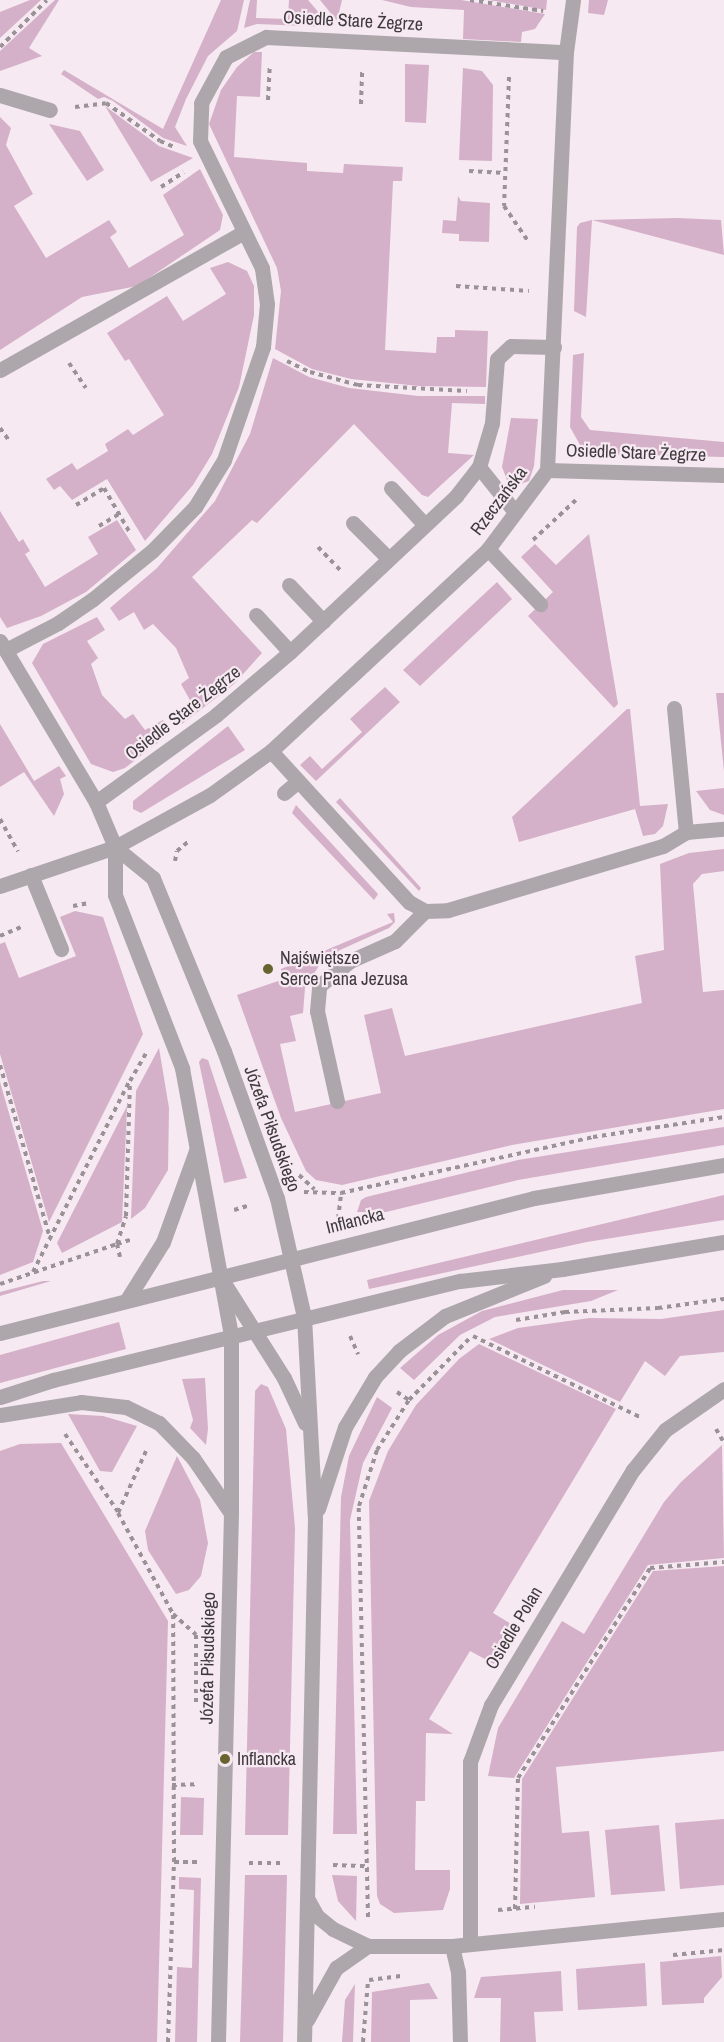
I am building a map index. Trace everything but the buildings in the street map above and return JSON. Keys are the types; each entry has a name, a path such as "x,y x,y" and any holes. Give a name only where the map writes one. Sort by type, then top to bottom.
{"street":[{"name":"Rzeczańska","path":"0,886 115,847 210,795 271,751 488,549 547,470 566,52 573,0"},
{"name":"Osiedle Stare Żegrze","path":"3,646 58,623 145,556 195,507 224,460 263,348 267,304 262,268 201,141 201,104 211,81 226,57 266,37 566,52"},
{"path":"0,95 50,110"},
{"path":"0,370 244,232"},
{"name":"Osiedle Stare Żegrze","path":"96,802 175,749 290,652 456,496 479,467 492,423 497,359 511,346 554,347"},
{"path":"479,467 515,512"},
{"name":"Osiedle Stare Żegrze","path":"547,470 724,475"},
{"path":"391,488 424,524"},
{"path":"353,523 388,558"},
{"path":"488,549 540,604"},
{"path":"288,585 323,621"},
{"path":"256,615 290,652"},
{"name":"Józefa Piłsudskiego","path":"3,646 96,802 115,847 115,895 182,1068 231,1335 231,1513 218,2042"},
{"path":"674,708 686,832"},
{"path":"271,751 409,902 425,910 448,910 663,846 686,832 724,829"},
{"path":"284,793 297,782"},
{"name":"Józefa Piłsudskiego","path":"115,847 153,878 224,1051 277,1197 293,1257 304,1317 315,1518 304,2036"},
{"path":"31,875 61,949"},
{"path":"337,1101 317,1011 320,986 350,961 394,941 425,910"},
{"path":"128,1298 163,1242 197,1148"},
{"name":"Inflancka","path":"0,1333 128,1298 534,1198 724,1165"},
{"path":"0,1398 53,1380 304,1317 460,1281 562,1269 724,1242"},
{"path":"315,1518 345,1427 375,1377 399,1351 446,1316 562,1269"},
{"name":"Józefa Piłsudskiego","path":"219,1275 255,1329 299,1408 312,1453"},
{"name":"Osiedle Polan","path":"470,1944 470,1762 491,1705 633,1470 665,1430 724,1389"},
{"path":"0,1415 81,1402 126,1407 159,1424 193,1458 231,1513"},
{"path":"307,1899 318,1917 333,1929 368,1946 452,1946 724,1919"},
{"path":"304,2036 314,2004 336,1968 368,1946"},
{"path":"452,1946 458,1971 460,2042"}],"path":[{"path":"0,47 47,0"},
{"path":"470,0 550,12"},
{"path":"361,104 363,41"},
{"path":"522,48 509,72 504,206 528,239 528,250"},
{"path":"50,110 106,103 160,141 178,148"},
{"path":"469,171 505,174"},
{"path":"456,286 529,291 529,281"},
{"path":"263,348 310,372 358,385 451,392 495,391"},
{"path":"0,428 8,440"},
{"path":"76,505 104,488 145,556"},
{"path":"504,566 577,499 586,495"},
{"path":"99,526 119,514"},
{"path":"0,819 31,875"},
{"path":"173,869 177,851 199,833"},
{"path":"0,936 48,916 100,901"},
{"path":"33,1272 147,1051"},
{"path":"0,1065 50,1238"},
{"path":"0,1284 117,1244 126,1216 130,1081"},
{"path":"294,1170 314,1189"},
{"path":"507,1322 565,1312 658,1308 724,1299"},
{"path":"363,2042 368,1946 368,1866 359,1506 377,1450 409,1400 473,1336 479,1333"},
{"path":"473,1336 618,1406"},
{"path":"61,1428 118,1513 173,1614 196,1635 196,1716"},
{"path":"118,1513 144,1456"},
{"path":"515,1909 518,1778 650,1568 724,1562"},
{"path":"168,2042 174,1862 173,1614"},
{"path":"172,1785 196,1786 196,1774"},
{"path":"174,1862 368,1866"}],"shaded area":[{"path":"30,0 41,0 0,38 0,12"},
{"path":"55,0 59,0 29,48 42,56 0,71 0,51"},
{"path":"221,0 244,0 237,31 208,56 186,99 175,127 187,146 163,138 113,101 104,97 98,99 61,74 64,70 163,129"},
{"path":"250,0 257,0 256,18 288,19 289,0 308,0 331,27 257,24 244,28"},
{"path":"320,0 342,0 337,21"},
{"path":"382,0 461,0 545,14 535,29 522,32 521,42 463,39 464,10 411,7"},
{"path":"489,0 547,0 546,10"},
{"path":"589,0 608,0 604,15 588,13"},
{"path":"254,52 262,52 260,97 237,96 234,157 307,163 307,171 343,173 344,164 403,167 402,181 393,181 385,350 436,353 437,337 455,337 455,330 488,331 486,387 419,386 351,379 312,369 275,349 281,291 277,268 209,124 221,90 237,67"},
{"path":"405,64 429,65 426,123 405,122"},
{"path":"463,68 482,71 493,85 492,161 459,160"},
{"path":"105,106 159,146 193,158 151,182"},
{"path":"0,117 11,128 6,145 33,194 14,206 46,258 109,220 117,232 110,237 129,268 184,235 163,195 200,169 223,215 220,230 137,286 82,297 0,350"},
{"path":"49,124 80,131 104,170 87,181"},
{"path":"458,196 461,201 490,203 489,242 459,241 459,234 442,233 443,220 456,221"},
{"path":"678,218 721,220 724,255 592,220"},
{"path":"592,220 586,317 574,311 577,227 580,223"},
{"path":"228,262 247,271 254,286 254,315 239,387 212,454 193,485 145,541 107,479 72,500 60,486 54,490 46,479 72,463 77,470 108,451 105,444 128,429 133,435 164,415 129,359 125,361 107,333 167,296 183,321 226,294 210,268"},
{"path":"584,353 581,417 590,430 724,442 724,457 600,454 580,445 570,427 573,355"},
{"path":"273,358 309,377 349,388 418,396 485,396 485,404 452,403 448,453 474,455 428,497 422,495 354,424 257,523 252,520 192,577 262,653 234,684 182,724 175,712 191,702 181,684 189,678 176,648 153,624 144,630 134,612 119,621 110,608 157,568 215,501 250,434"},
{"path":"511,418 538,419 534,466 529,481 518,485 507,480 502,467"},
{"path":"0,511 19,542 23,539 30,551 25,554 45,587 98,554 88,537 117,520 136,550 86,592 41,616 7,628 0,617"},
{"path":"589,534 618,704 614,708 528,616 553,592 521,557 535,544 556,565"},
{"path":"497,582 512,599 420,686 403,670"},
{"path":"97,617 105,630 87,641 98,658 91,664 102,695 125,719 133,714 145,730 163,720 170,733 125,768 113,772 91,764 32,663 43,644"},
{"path":"385,687 400,702 316,781 300,765 310,756 322,769 362,732 350,719"},
{"path":"716,693 724,693 724,771"},
{"path":"627,709 630,709 640,806 668,804 663,826 655,834 643,836 635,809 519,842 512,817"},
{"path":"0,724 34,781 59,766 66,776 60,779 64,794 54,816 24,772 0,787"},
{"path":"228,726 245,750 141,813 133,809 133,801"},
{"path":"724,788 724,815 710,810 696,791"},
{"path":"340,798 421,888 419,891 336,802"},
{"path":"296,805 378,894 374,900 292,813"},
{"path":"724,849 724,871 702,874 693,884 703,992 724,990 724,1109 512,1145 342,1185 316,1180 306,1171 281,1118 237,995 281,980 281,969 393,922 387,914 394,913 395,922 389,928 340,950 320,964 305,988 303,1013 290,1016 296,1041 280,1044 295,1112 381,1093 364,1015 392,1008 405,1056 642,1003 635,956 664,950 660,864 689,853"},
{"path":"75,911 103,917 143,1034 49,1222 0,1054 0,944 5,942 19,978 76,956 60,917"},
{"path":"159,1048 169,1108 168,1170 145,1208 131,1219 136,1091"},
{"path":"202,1058 208,1060 247,1178 224,1183 199,1062"},
{"path":"0,1082 43,1231 33,1262 0,1275"},
{"path":"127,1106 122,1222 62,1253 57,1243"},
{"path":"724,1127 724,1145 518,1180 386,1212 357,1212 361,1200 366,1197 518,1160"},
{"path":"724,1195 724,1220 587,1242 369,1289 367,1280"},
{"path":"51,1281 0,1296 0,1292"},
{"path":"563,1290 618,1290 591,1301 495,1317 460,1335 414,1380 400,1368 438,1335 482,1311"},
{"path":"724,1310 724,1352 680,1356 665,1376 645,1361 620,1402 489,1339 518,1328 590,1318 661,1319"},
{"path":"119,1322 126,1349 0,1383 0,1355"},
{"path":"479,1344 616,1409 493,1613 516,1627 494,1664 470,1651 429,1719 453,1734 426,1733 425,1801 416,1801 415,1870 450,1870 450,1889 443,1910 394,1913 380,1904 377,1896 369,1501 388,1451 416,1405 459,1359"},
{"path":"205,1378 208,1429 206,1445 190,1428 193,1420 182,1379"},
{"path":"261,1384 268,1387 286,1429 295,1528 288,1835 245,1835 255,1391"},
{"path":"377,1397 392,1408 363,1463 350,1520 357,1834 333,1834 341,1497 349,1456"},
{"path":"68,1414 103,1416 137,1426 112,1472 100,1471"},
{"path":"61,1443 168,1621 157,2042 0,2042 0,1451 20,1444"},
{"path":"722,1445 724,1558 648,1565 514,1778 488,1776 498,1728 562,1621 584,1634 664,1502 681,1482"},
{"path":"177,1456 200,1500 208,1543 201,1576 189,1590 176,1594 148,1550 145,1531"},
{"path":"724,1566 724,1751 556,1767 562,1833 589,1831 595,1897 520,1904 522,1779 653,1571"},
{"path":"181,1797 204,1798 203,1835 180,1835"},
{"path":"724,1819 724,1885 680,1889 675,1823"},
{"path":"659,1825 665,1891 611,1895 605,1830"},
{"path":"245,1875 287,1875 283,2042 240,2042"},
{"path":"332,1875 357,1876 356,1921 338,1901"},
{"path":"179,1877 201,1878 197,2042 175,2042 177,1967 192,1968 194,1890 179,1889"},
{"path":"721,1956 722,1977 704,1998 704,2003 662,2005 660,1962"},
{"path":"645,1963 647,2006 578,2010 576,1969"},
{"path":"561,1971 563,2011 534,2012 536,2042 500,2042 501,1998 474,1998 481,1977"},
{"path":"429,1983 438,1999 410,2000 410,2042 371,2042 372,1992"},
{"path":"355,1984 353,2042 342,2042 345,2000"}],"place":[{"name":"Najświętsze Serce Pana Jezusa","path":"268,969"},
{"name":"Inflancka","path":"225,1759"}]}
